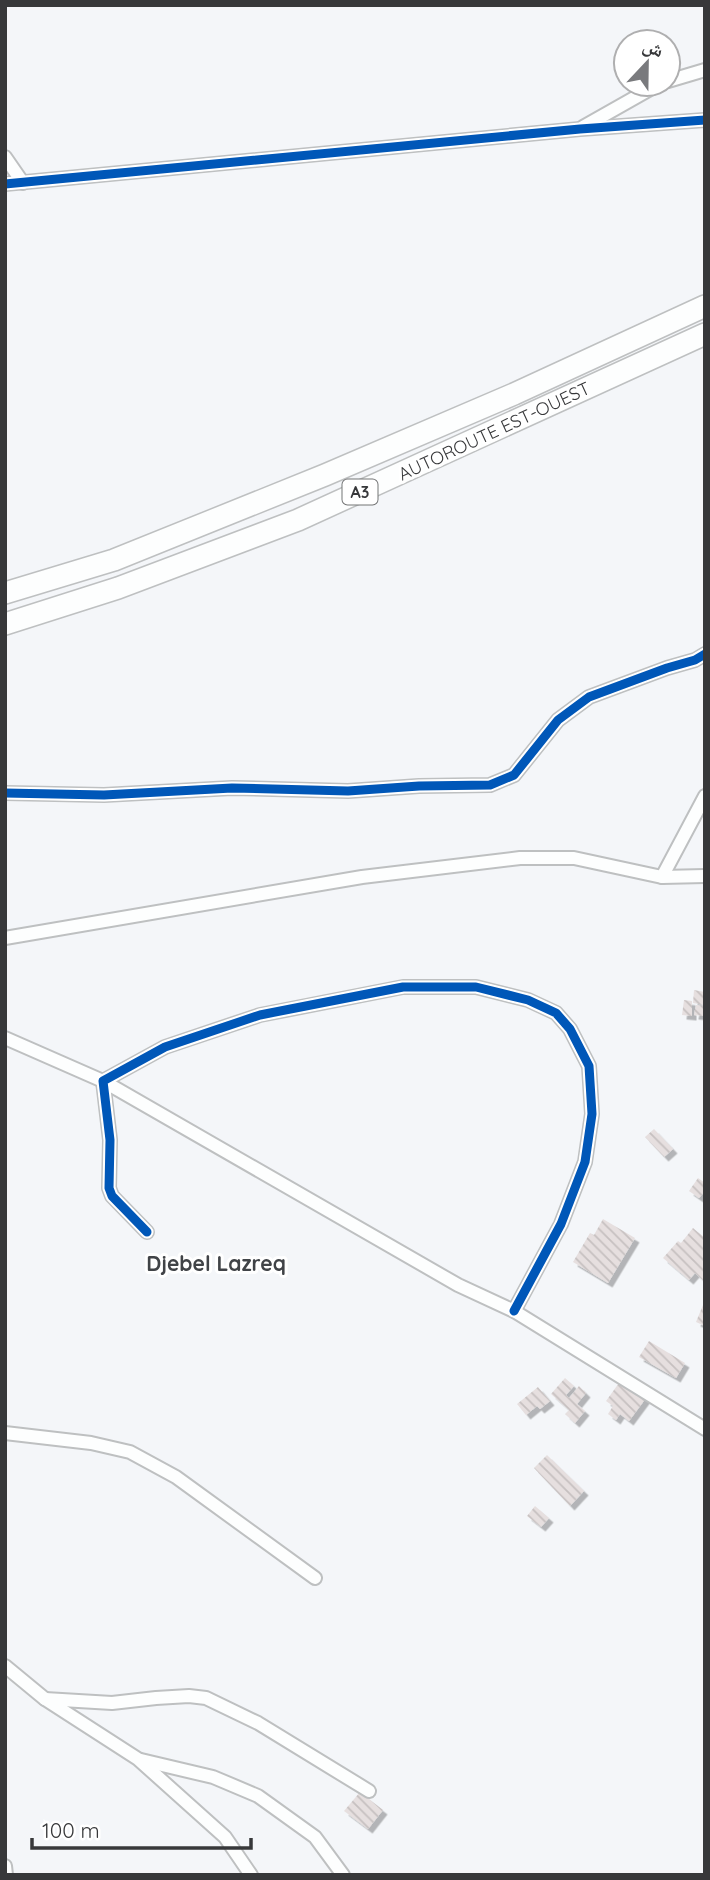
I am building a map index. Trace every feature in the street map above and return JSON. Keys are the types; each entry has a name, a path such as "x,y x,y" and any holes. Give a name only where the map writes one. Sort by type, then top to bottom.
{"highway":[{"name":"AUTOROUTE EST-OUEST","path":"5,593 114,559 325,475 514,394 705,306"},
{"name":"AUTOROUTE EST-OUEST","path":"5,624 118,588 298,520 705,334"}],"street":[{"path":"682,77 705,71"},
{"path":"580,129 634,98"},
{"path":"5,184 580,129 705,120"},
{"path":"5,157 23,183"},
{"path":"5,793 104,795 232,788 348,790 490,785 514,775 558,720 589,697 695,660 705,654"},
{"path":"663,877 705,796"},
{"path":"5,938 362,877 508,859 574,858 663,877 705,876"},
{"path":"103,1081 165,1046 260,1015 403,987 476,987 528,1000 556,1013 570,1029 589,1066 593,1114 585,1162 561,1224 514,1311"},
{"path":"5,1038 103,1081 435,1272 514,1311 705,1429"},
{"path":"103,1081 110,1140 109,1188 112,1196 147,1232"},
{"path":"5,1433 91,1443 130,1452 176,1477 315,1578"},
{"path":"5,1666 45,1699 138,1759 225,1837 251,1875"},
{"path":"45,1699 112,1703 167,1697 206,1698 258,1723 369,1791"},
{"path":"138,1759 213,1777 258,1797 315,1837 343,1875"},
{"path":"5,1866 6,1875"}],"building":[{"path":"694,990 705,992 704,1005 693,1003"},
{"path":"684,1000 692,1001 692,1016 682,1015"},
{"path":"696,1005 705,1006 703,1016 694,1015"},
{"path":"654,1129 673,1149 664,1157 645,1137"},
{"path":"698,1178 705,1183 705,1191 699,1198 689,1191"},
{"path":"603,1219 635,1238 608,1283 573,1262 590,1233 594,1235"},
{"path":"693,1228 705,1238 705,1282 695,1273 689,1280 663,1258 678,1241 681,1243"},
{"path":"705,1305 705,1326 696,1322"},
{"path":"649,1341 685,1363 676,1378 639,1357"},
{"path":"624,1376 649,1394 629,1421 620,1414 616,1420 608,1414 613,1406 606,1401"},
{"path":"565,1378 574,1386 566,1395 569,1398 579,1386 586,1393 577,1404 585,1411 575,1423 565,1414 569,1410 551,1394"},
{"path":"538,1387 550,1401 540,1409 537,1406 526,1415 517,1404"},
{"path":"547,1455 584,1491 570,1506 534,1468"},
{"path":"535,1506 549,1518 541,1527 527,1516"},
{"path":"360,1792 383,1810 368,1829 344,1811"}],"cycle path":[{"path":"5,184 580,129 705,120"},
{"path":"5,793 104,795 232,788 348,791 490,785 514,775 558,720 589,697 695,660 705,654"},
{"path":"147,1232 112,1196 109,1188 110,1140 103,1081 165,1047 260,1015 403,987 476,987 528,1000 556,1013 570,1029 589,1066 592,1114 585,1162 561,1224 514,1311"}],"district":[{"name":"Djebel Lazreq","path":"216,1263"}]}
